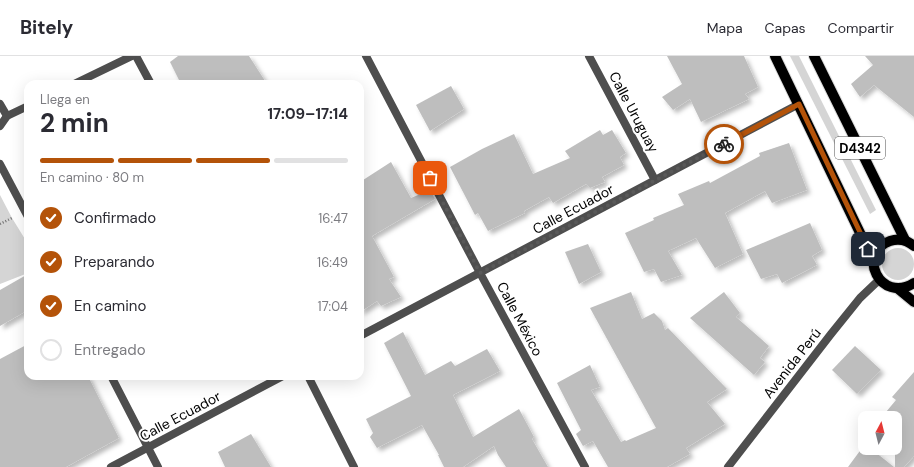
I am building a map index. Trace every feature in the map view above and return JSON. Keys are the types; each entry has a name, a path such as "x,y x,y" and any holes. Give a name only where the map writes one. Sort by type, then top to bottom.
{"main road":[{"name":"D4342","path":"775,56 874,262 876,274 880,280"},
{"name":"D4342","path":"814,56 911,243"},
{"name":"D4342","path":"874,262 875,255 885,243 895,240 911,243"},
{"path":"880,280 891,287 897,288 904,288 914,283"},
{"path":"897,288 914,302"}],"street":[{"path":"82,80 132,56"},
{"path":"136,56 149,80"},
{"name":"Calle México","path":"366,56 480,273 585,467"},
{"name":"Calle Uruguay","path":"590,56 655,180"},
{"path":"0,104 7,116"},
{"name":"Calle Ecuador","path":"364,334 799,104"},
{"path":"0,126 7,116 24,108"},
{"path":"0,164 24,209"},
{"name":"Avenida Perú","path":"728,467 860,298 880,280"},
{"path":"113,380 158,467"},
{"name":"Calle Ecuador","path":"111,467 276,380"},
{"path":"310,380 354,467"}],"path":[{"path":"0,224 12,218"}],"shaded area":[{"path":"790,56 799,56 876,210 870,214"},
{"path":"0,195 24,238 24,275 0,284"},
{"path":"895,248 901,248 910,252 914,264 910,276 901,280 895,280 886,276 882,267 882,261 886,252"}],"building":[{"path":"178,56 249,56 264,80 179,80 170,62"},
{"path":"667,56 744,56 758,87 745,94 749,99 701,122 690,99 673,110 662,97 682,84"},
{"path":"865,56 914,56 914,117 874,85 860,97 851,84 873,65"},
{"path":"451,86 464,109 430,131 416,105"},
{"path":"600,130 603,135 612,130 626,153 620,157 624,165 602,177 605,182 590,188 586,184 553,203 549,197 524,211 525,213 488,231 478,213 475,215 450,167 482,149 514,134 533,174 570,158 565,151"},
{"path":"789,143 807,190 772,203 765,191 725,213 743,254 715,268 696,238 668,251 682,275 661,282 654,269 644,272 625,233 654,220 653,218 684,205 678,194 709,181 710,183 760,156 759,153"},
{"path":"391,162 411,198 430,190 435,199 372,236 394,277 389,279 401,297 381,306 377,301 364,309 364,179"},
{"path":"810,223 822,250 812,256 817,265 782,283 777,274 761,279 746,250"},
{"path":"588,244 601,272 579,284 565,252"},
{"path":"24,276 24,312 0,326 0,290"},
{"path":"631,292 642,319 654,313 662,321 665,330 668,328 727,389 707,402 725,424 686,448 690,454 667,467 608,467 593,441 583,446 576,434 581,430 557,383 590,365 600,387 591,390 621,442 656,428 590,308"},
{"path":"724,292 740,313 736,317 769,346 760,358 765,362 754,375 690,318"},
{"path":"403,332 425,375 451,361 455,366 487,349 500,371 453,395 473,437 519,409 534,437 532,439 548,467 506,467 494,446 463,467 444,467 422,425 377,448 370,437 373,433 366,419 411,396 384,343"},
{"path":"24,346 24,380 90,380 119,438 66,467 0,467 0,359"},
{"path":"855,346 881,370 857,394 832,370"},
{"path":"914,372 914,456 904,467 895,467 895,455 902,455 902,411 887,411 896,400 892,397"},
{"path":"251,434 271,467 225,467 218,452"},
{"path":"858,453 858,455 879,455 894,467 848,467"}],"way so far":[{"path":"430,178 480,273 724,144"}],"route":[{"path":"724,144 799,104 868,249"}]}
